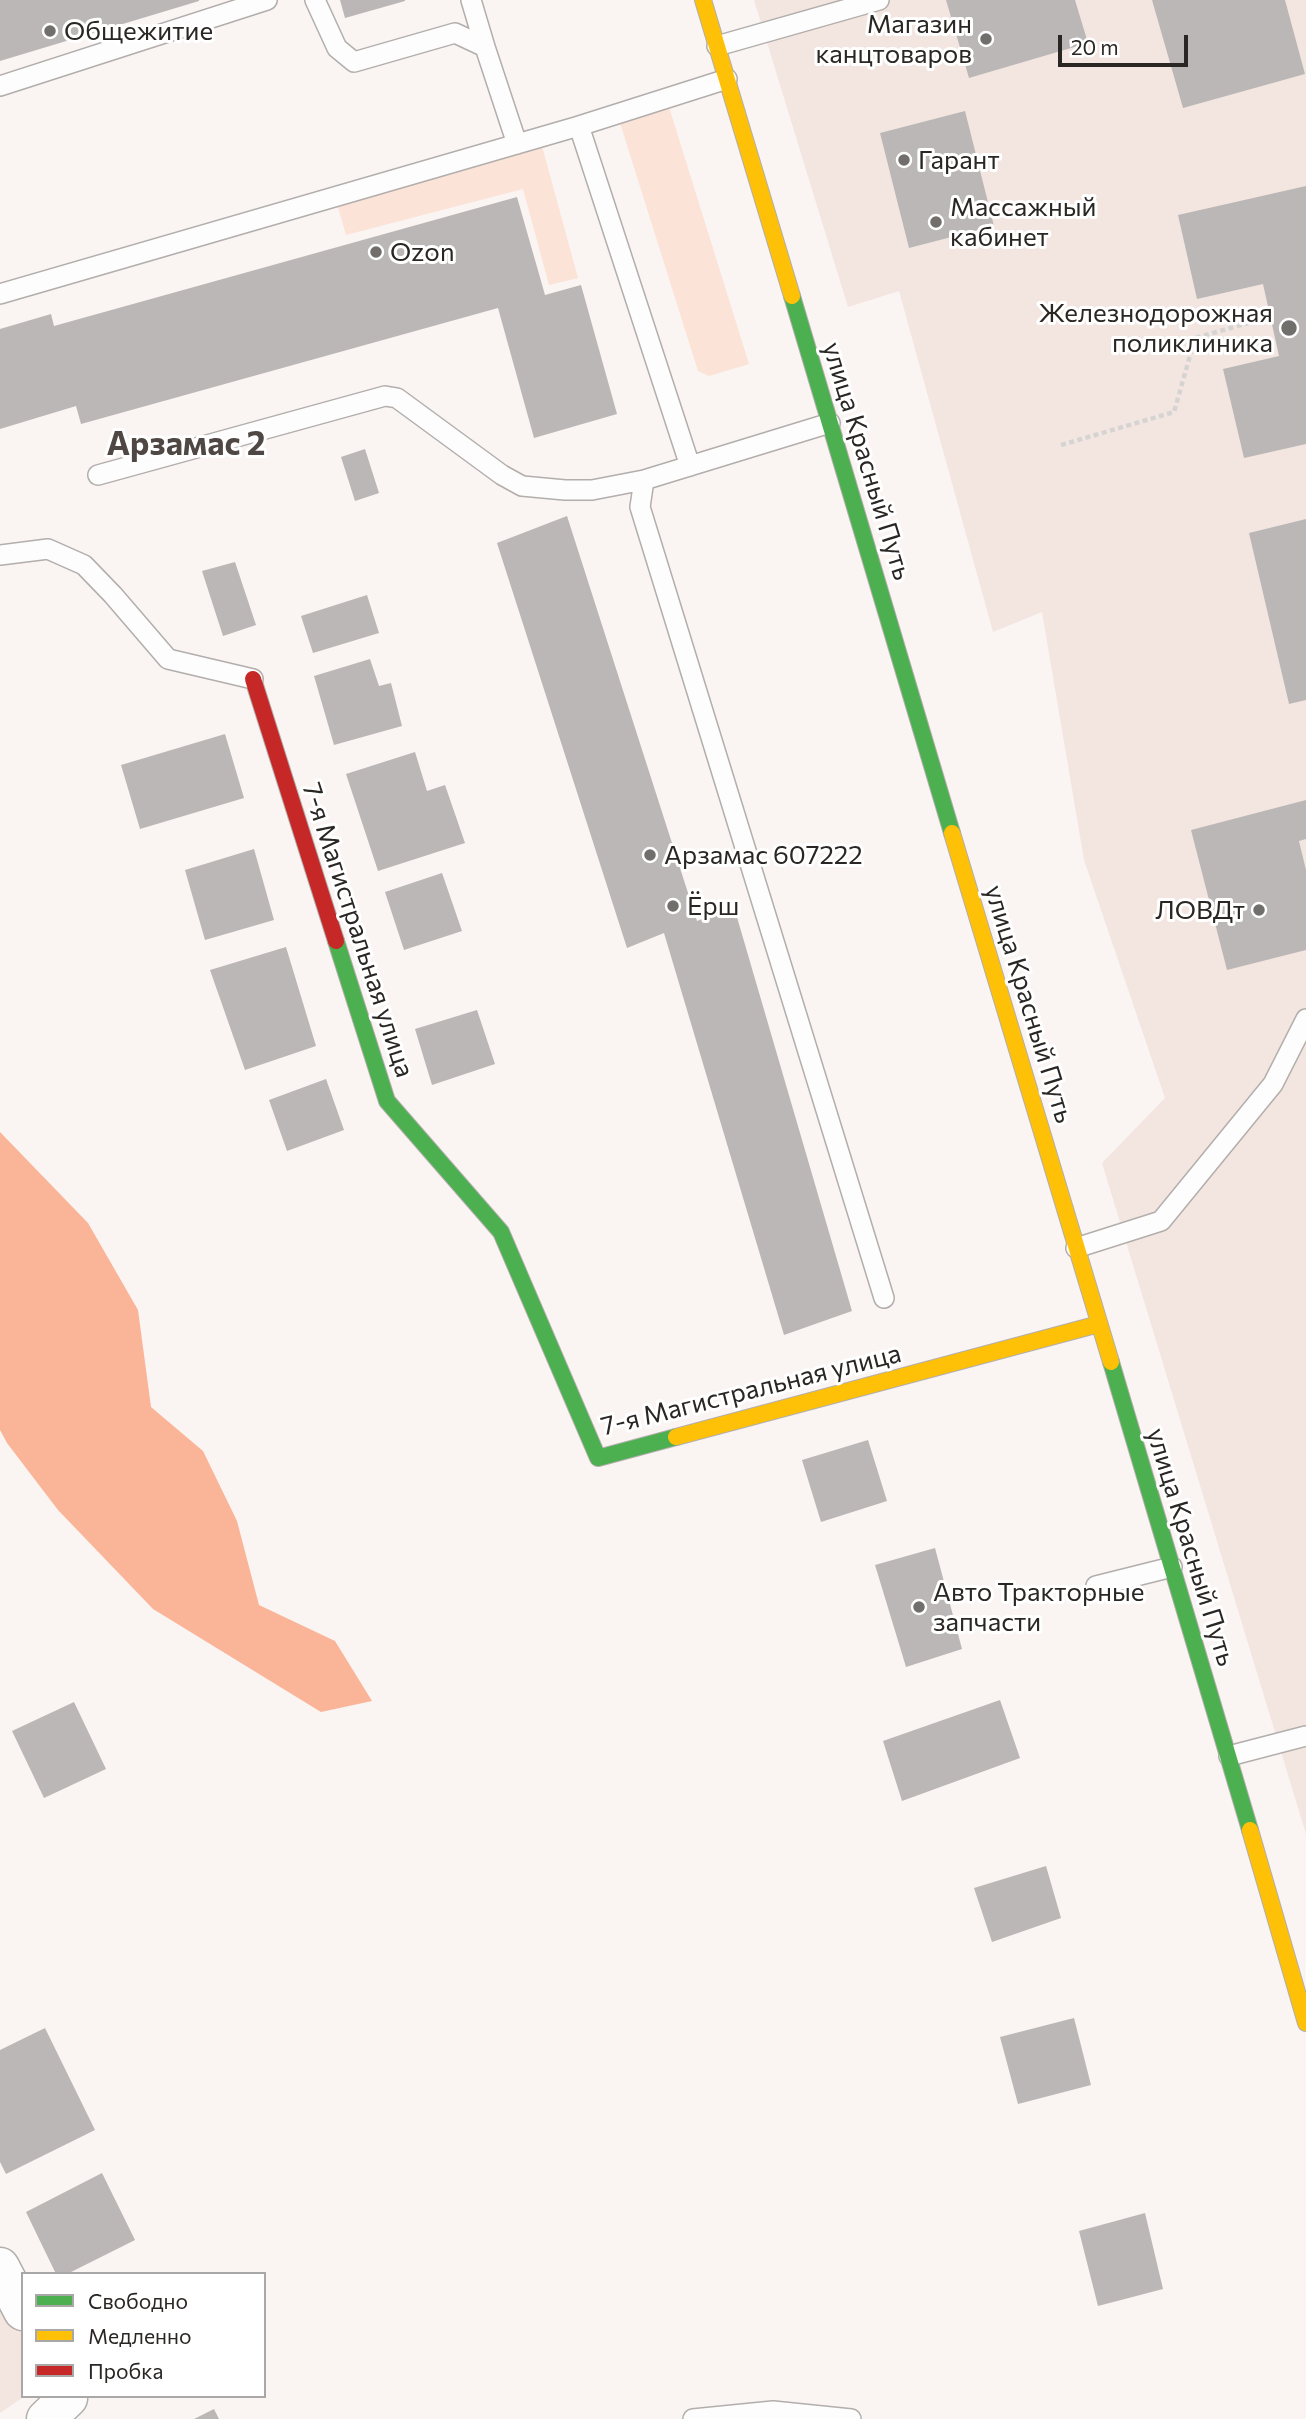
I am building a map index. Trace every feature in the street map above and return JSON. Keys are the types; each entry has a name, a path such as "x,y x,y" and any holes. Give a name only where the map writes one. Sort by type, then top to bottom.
{"main road":[{"name":"улица Красный Путь","path":"703,0 1229,1756 1306,2022"},
{"name":"7-я Магистральная улица","path":"253,679 387,1101 501,1232 598,1458 1099,1324"}],"street":[{"path":"0,2267 21,2307"},
{"path":"46,2419 68,2398"}],"lane":[{"path":"0,86 267,0"},
{"path":"315,0 337,48 354,62 455,33 485,47"},
{"path":"471,0 517,144"},
{"path":"717,46 879,0"},
{"path":"0,294 579,126 727,79"},
{"path":"579,126 690,466"},
{"path":"98,475 385,396 397,398 502,475 522,486 592,490 644,480 830,423"},
{"path":"644,480 640,507 884,1298"},
{"path":"0,555 48,549 84,565 113,594 168,659 253,679"},
{"path":"1076,1248 1161,1221 1273,1084 1306,1019"},
{"path":"1097,1586 1172,1567"},
{"path":"1229,1756 1306,1736"},
{"path":"693,2419 774,2410 851,2419"}],"path":[{"path":"1061,445 1174,412 1195,338 1252,322"}],"shaded area":[{"path":"754,0 1306,0 1306,1834 1102,1163 1165,1098 1084,860 1042,612 993,632 899,291 848,307"},
{"path":"669,107 749,364 709,376 698,371 620,123"},
{"path":"542,146 578,278 549,285 523,189 346,235 337,204"},
{"path":"0,1132 88,1223 138,1310 151,1407 203,1451 237,1521 259,1605 335,1641 372,1701 321,1712 153,1609 58,1510 7,1443 0,1430"},
{"path":"0,2287 21,2320 22,2398 0,2413"}],"building":[{"name":"Общежитие","path":"0,0 199,0 199,1 0,61"},
{"path":"340,0 405,0 405,1 345,18"},
{"path":"946,0 1075,0 1088,43 969,78"},
{"path":"1152,0 1285,0 1305,74 1183,108"},
{"path":"965,111 994,226 909,248 880,133"},
{"name":"Железнодорожная поликлиника","path":"1306,186 1306,444 1244,458 1223,369 1279,356 1263,284 1197,299 1178,215"},
{"path":"517,197 545,295 581,285 617,414 534,438 498,308 81,424 76,406 0,429 0,329 51,314 54,326"},
{"path":"365,449 379,493 355,501 341,457"},
{"path":"567,516 697,921 734,907 852,1311 784,1335 664,933 627,948 497,543"},
{"path":"1306,519 1306,700 1289,704 1249,533"},
{"path":"235,562 256,625 223,636 202,571"},
{"path":"367,595 379,633 313,653 301,616"},
{"path":"370,659 379,686 391,683 402,726 334,745 314,676"},
{"path":"225,734 244,798 140,829 121,765"},
{"path":"415,752 427,791 445,785 465,843 378,871 346,774"},
{"name":"ЛОВДт","path":"1306,800 1306,839 1299,841 1306,870 1306,950 1227,970 1191,830"},
{"path":"254,849 274,920 205,940 185,870"},
{"path":"442,873 462,931 404,950 385,892"},
{"path":"286,947 316,1046 245,1070 210,970"},
{"path":"477,1010 495,1064 432,1085 415,1029"},
{"path":"326,1079 344,1130 287,1151 269,1100"},
{"path":"868,1440 887,1501 821,1522 802,1460"},
{"name":"Авто Тракторные запчасти","path":"935,1548 962,1649 906,1667 875,1565"},
{"path":"1000,1700 1020,1758 902,1801 883,1741"},
{"path":"74,1702 106,1769 44,1798 12,1731"},
{"path":"1046,1866 1061,1918 992,1942 974,1888"},
{"path":"1074,2018 1091,2085 1018,2104 1000,2037"},
{"path":"45,2028 95,2130 6,2174 0,2162 0,2050"},
{"path":"102,2173 135,2240 71,2272 55,2272 26,2212"},
{"path":"1145,2213 1163,2289 1098,2306 1079,2231"},
{"path":"214,2409 219,2419 194,2419"}],"traffic: fast":[{"path":"792,296 952,833"},
{"path":"336,941 387,1101 501,1232 598,1458 676,1437"},
{"path":"1111,1362 1250,1830"}],"traffic: slow":[{"path":"703,0 792,296"},
{"path":"952,833 1111,1362"},
{"path":"676,1437 1099,1324"},
{"path":"1250,1830 1306,2023"}],"traffic: jam":[{"path":"253,679 336,941"}],"place":[{"name":"Общежитие","path":"50,31"},
{"name":"Магазин канцтоваров","path":"986,39"},
{"name":"Гарант","path":"904,160"},
{"name":"Массажный кабинет","path":"936,222"},
{"name":"Ozon","path":"376,252"},
{"name":"Железнодорожная поликлиника","path":"1289,328"},
{"name":"Арзамас 607222","path":"650,855"},
{"name":"Ёрш","path":"673,906"},
{"name":"ЛОВДт","path":"1259,910"},
{"name":"Авто Тракторные запчасти","path":"919,1607"}],"district":[{"name":"Арзамас 2","path":"186,444"}]}
